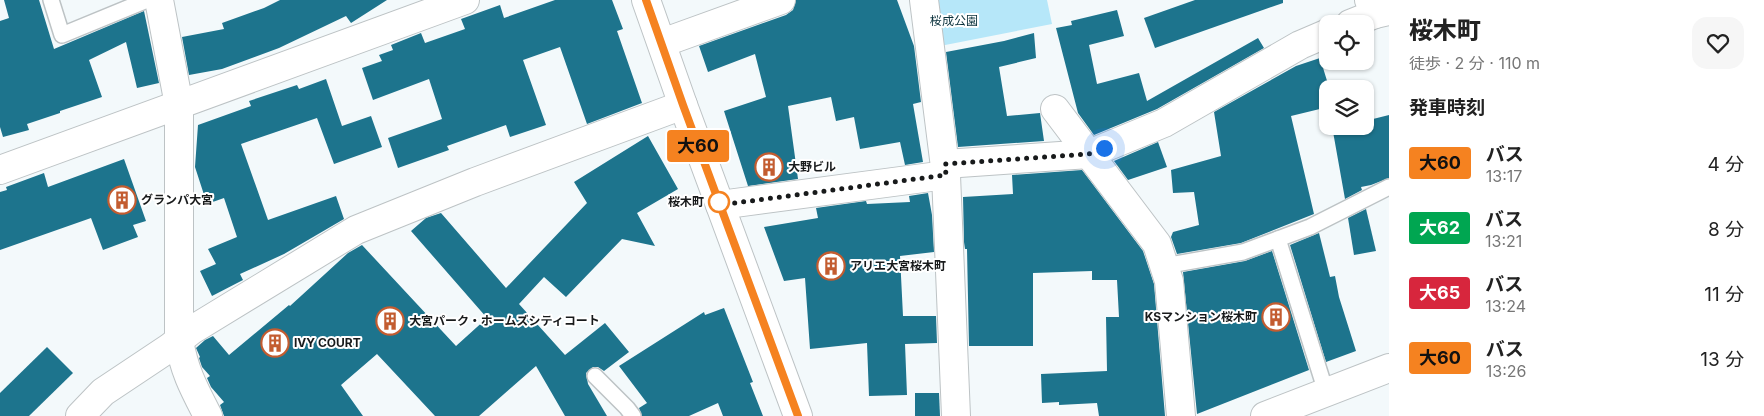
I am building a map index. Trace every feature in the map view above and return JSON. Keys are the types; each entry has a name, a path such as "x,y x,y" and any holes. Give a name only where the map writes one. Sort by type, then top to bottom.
{"main road":[{"path":"159,0 178,104 178,340 182,362 189,380 208,416"},
{"path":"0,170 465,0"},
{"path":"646,0 798,416"},
{"path":"662,43 781,0"},
{"path":"924,0 945,169 956,416"},
{"path":"720,205 945,169 1089,154 1164,123 1300,45 1319,37"},
{"path":"80,416 103,392 192,330 356,230 475,182 683,105"},
{"path":"1055,109 1157,244 1169,281 1181,416"},
{"path":"1265,416 1389,368"}],"lane":[{"path":"51,0 62,35 147,0"},
{"path":"1164,266 1243,252 1310,227 1389,188"},
{"path":"1278,239 1326,392"},
{"path":"595,376 628,408 632,416"}],"green space":[{"name":"桜成公園","path":"929,0 1047,0 1052,24 935,47"}],"building":[{"path":"4,0 39,0 54,49 144,11 159,83 137,88 126,42 89,60 102,97 27,124 29,130 3,137 0,127 0,21 9,18"},
{"path":"280,0 387,0 351,23 346,16 279,48 222,69 189,75 182,37 224,29 222,23 264,8"},
{"path":"555,0 612,0 623,29 617,31 642,103 587,124 560,47 523,60 546,125 510,137 506,125 447,146 449,150 398,168 388,138 442,119 429,79 373,100 362,68 382,61 379,55 393,50 391,45 421,33 425,43 465,29 461,19 500,5 504,18"},
{"path":"796,0 897,0 914,46 921,102 913,104 923,162 905,165 900,142 860,149 854,117 836,121 831,97 788,106 798,179 748,186 724,111 766,97 755,54 708,72 699,46 786,15 793,10"},
{"path":"1195,0 1283,0 1283,3 1155,48 1144,18"},
{"path":"1117,10 1124,36 1089,45 1097,84 1139,73 1147,101 1258,38 1264,48 1157,109 1094,135 1078,113 1056,28 1072,25 1071,21"},
{"path":"1034,33 1036,58 999,67 1007,116 1040,113 1044,141 958,147 946,52"},
{"path":"1319,58 1319,70 1324,70 1327,80 1319,80 1319,109 1291,116 1314,214 1241,243 1177,254 1171,237 1173,232 1199,225 1194,192 1173,193 1171,170 1221,156 1214,112 1296,66"},
{"path":"326,79 342,126 371,116 382,147 334,164 317,118 241,144 268,220 336,196 344,219 284,254 240,274 243,280 212,296 200,271 216,264 208,249 237,237 224,198 207,204 195,167 198,125 251,106 249,101 297,85 299,89"},
{"path":"1389,115 1389,178 1361,187 1362,190 1345,199 1334,135 1374,135 1374,119"},
{"path":"648,136 678,189 637,213 655,246 622,239 566,297 544,277 519,304 565,355 605,323 629,352 604,371 598,367 593,367 586,373 588,384 607,416 565,416 536,366 479,416 435,416 377,354 341,385 363,416 224,416 220,405 224,402 211,387 207,378 210,376 202,367 196,348 205,340 213,336 229,355 290,306 348,253 362,245 456,346 487,318 411,231 426,218 441,213 506,288 587,203 574,182"},
{"path":"1158,142 1167,167 1128,180 1114,161"},
{"path":"124,159 146,221 133,225 138,237 103,250 91,218 0,250 0,192 7,190 6,187 44,173 48,187"},
{"path":"1082,170 1143,251 1154,284 1165,416 1099,416 1097,403 1059,405 1059,402 1042,403 1041,374 1107,371 1106,317 1119,317 1117,280 1092,280 1092,271 1033,273 1033,346 969,346 967,249 965,249 964,242 963,197 1013,194 1012,175"},
{"path":"928,193 932,215 934,252 900,256 903,316 936,316 937,343 905,344 907,395 869,396 867,343 810,349 805,278 784,281 764,227 818,218 816,208 866,201 867,204 910,202 909,196"},
{"path":"1366,209 1376,251 1354,255 1348,218"},
{"path":"1319,233 1330,277 1335,276 1339,297 1356,351 1326,362 1290,245"},
{"path":"1272,251 1309,370 1197,414 1183,272 1245,261"},
{"path":"724,308 753,382 750,383 763,416 723,416 718,403 689,416 642,416 639,408 647,403 619,366 704,312 705,315"},
{"path":"47,347 73,373 29,416 0,416 0,393"},
{"path":"915,393 939,393 940,416 915,416"}],"bus line":[{"name":"大60","path":"646,0 798,416"}],"place":[{"name":"大野ビル","path":"769,167"},
{"name":"グランパ大宮","path":"122,200"},
{"name":"桜木町","path":"719,202"},
{"name":"アリエ大宮桜木町","path":"831,266"},
{"name":"KSマンション桜木町","path":"1276,317"},
{"name":"大宮パーク・ホームズシティコート","path":"390,321"},
{"name":"IVY COURT","path":"275,343"}],"route":[{"path":"719,202 720,205 946,175 945,164 1089,154 1104,148"}]}
